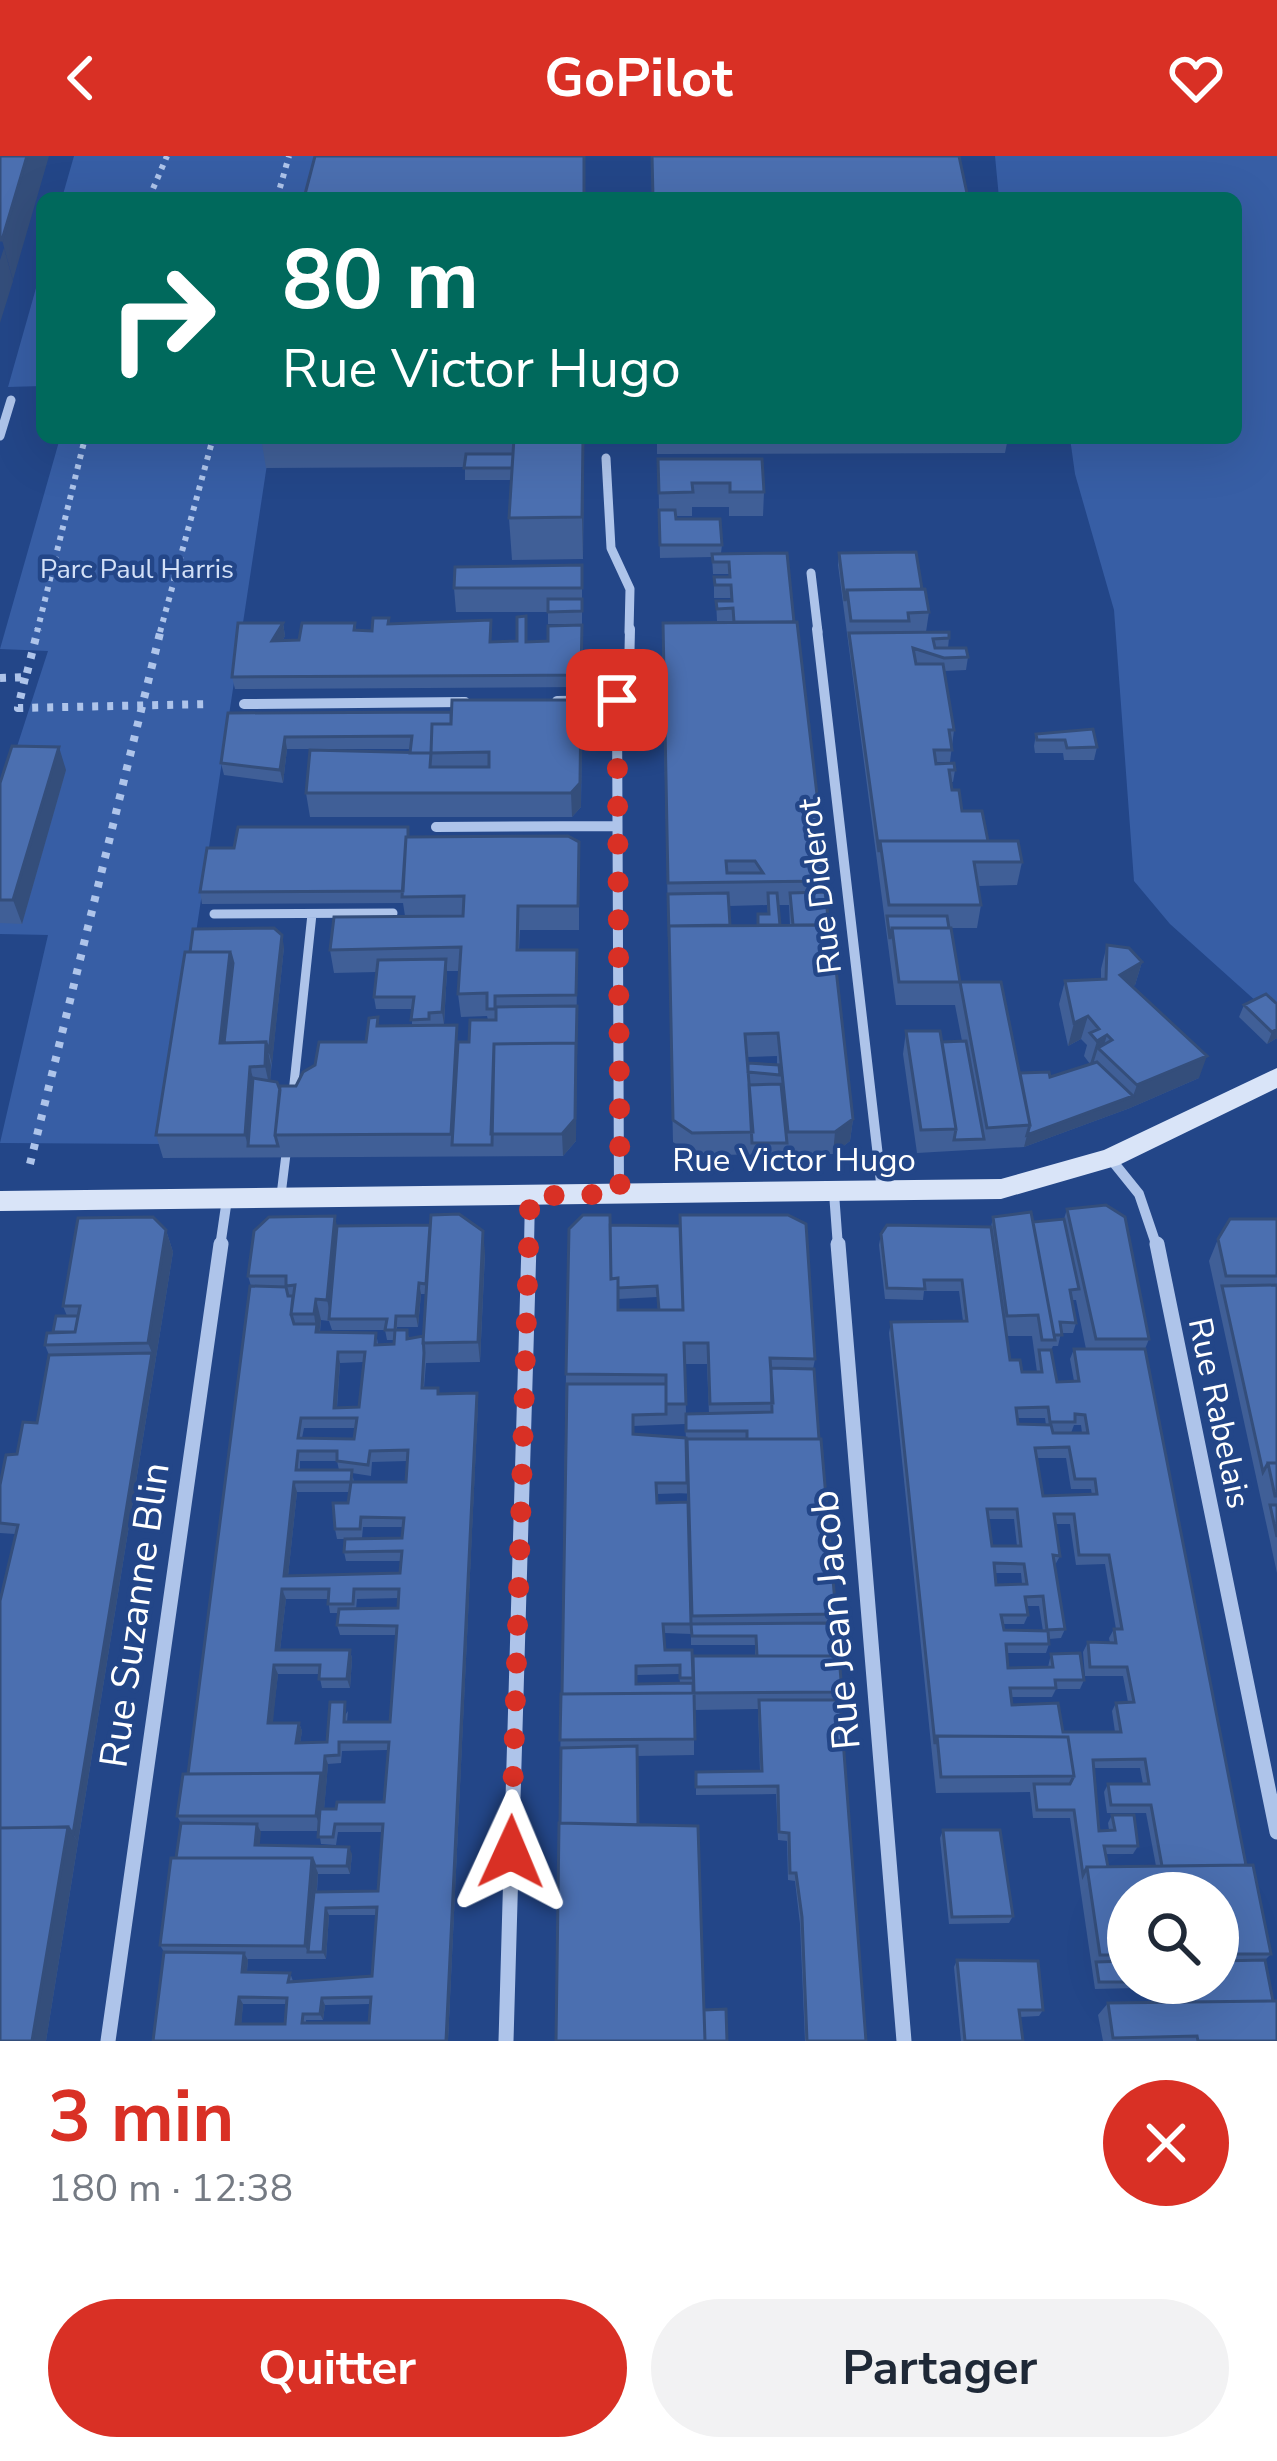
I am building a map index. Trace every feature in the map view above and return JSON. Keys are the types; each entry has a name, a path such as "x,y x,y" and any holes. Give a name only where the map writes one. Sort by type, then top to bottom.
{"main road":[{"name":"Rue Victor Hugo","path":"11,1201 1000,1189 1110,1158 1276,1080"}],"street":[{"path":"0,436 11,400"},
{"path":"606,458 611,548 630,590 629,671 617,700 620,1194"},
{"name":"Rue Diderot","path":"811,573 883,1192"},
{"path":"542,701 617,700"},
{"path":"244,704 473,702"},
{"path":"436,827 617,826"},
{"name":"Rue Rabelais","path":"1110,1158 1138,1194 1155,1235 1277,1832"},
{"name":"Rue Jean Jacob","path":"834,1192 904,2041"},
{"path":"506,2041 530,1196"},
{"name":"Rue Suzanne Blin","path":"108,2041 227,1199"}],"lane":[{"path":"214,914 393,914"},
{"path":"291,1104 312,914"},
{"path":"281,1199 289,1128"}],"path":[{"path":"152,192 167,156"},
{"path":"279,192 289,156"},
{"path":"84,444 18,708 244,704"},
{"path":"11,1201 210,444"},
{"path":"0,678 26,677"}],"green space":[{"path":"74,156 331,156 322,192 64,192"},
{"path":"995,156 1277,156 1277,1020 1170,924 1134,881 1114,610 1071,444 1242,444 1242,192 998,192"},
{"path":"36,288 36,386 8,387"},
{"name":"Parc Paul Harris","path":"58,444 270,444 164,1144 0,1143 48,935 0,934 0,799 48,651 0,649"}],"building":[{"path":"0,156 27,156 2,240 0,240"},
{"path":"315,156 584,156 584,192 306,192"},
{"path":"652,156 959,156 967,192 653,192"},
{"path":"514,444 583,444 582,517 509,518"},
{"path":"466,454 513,454 512,468 464,468"},
{"path":"658,459 762,459 764,492 730,492 730,483 692,483 693,492 659,493"},
{"path":"659,510 675,510 676,519 720,519 722,545 660,545"},
{"path":"916,552 922,589 847,590 845,601 839,553"},
{"path":"787,553 794,622 734,622 733,608 717,609 716,601 732,601 731,585 715,585 714,577 730,577 729,562 713,562 712,554"},
{"path":"582,565 582,588 454,588 455,567"},
{"path":"925,589 929,612 908,613 909,621 851,621 847,590"},
{"path":"548,599 582,599 582,611 548,612"},
{"path":"526,616 526,642 548,641 548,626 582,625 581,675 232,677 238,623 283,623 272,641 299,640 302,623 355,623 354,630 372,631 373,618 389,618 388,624 491,620 490,642 517,641 517,617"},
{"path":"797,622 827,881 668,883 663,623","holes":["726,861 755,861 763,873 727,873"]},
{"path":"949,632 949,638 933,639 935,648 966,648 968,657 944,658 913,648 916,664 943,664 954,730 949,730 952,750 934,750 936,764 954,763 955,770 949,770 952,790 959,790 962,811 982,811 988,841 880,841 879,852 849,633"},
{"path":"452,700 572,700 581,705 580,783 571,793 306,793 310,750 431,753 432,724 451,724","holes":["489,752 489,767 430,767 431,753"]},
{"path":"451,712 451,724 432,724 431,753 410,753 412,736 285,737 280,770 221,763 228,713"},
{"path":"1093,729 1097,747 1067,748 1065,740 1037,740 1036,734"},
{"path":"12,746 59,747 13,900 0,900 0,783"},
{"path":"238,827 408,827 403,891 200,892 207,848 234,848"},
{"path":"568,836 579,842 578,906 518,906 517,950 577,950 576,995 495,996 495,1009 487,1009 487,993 458,994 461,947 330,950 334,917 463,916 464,896 402,897 406,837"},
{"path":"880,841 1018,841 1022,862 974,862 981,905 889,905"},
{"path":"825,892 829,925 793,925 790,893"},
{"path":"728,893 730,925 669,926 669,937 668,894"},
{"path":"768,893 777,893 780,925 758,925 758,914 769,914"},
{"path":"887,916 947,916 949,928 892,928 890,939"},
{"path":"831,925 853,1119 835,1132 788,1132 778,1033 745,1034 753,1132 692,1133 673,1120 669,926"},
{"path":"274,928 282,935 269,1053 266,1042 224,1043 233,963 230,952 190,952 193,929"},
{"path":"892,928 951,928 960,982 899,982"},
{"path":"1107,945 1129,948 1142,962 1120,975 1207,1056 1137,1085 1098,1048 1112,1040 1107,1035 1097,1041 1090,1033 1099,1029 1088,1016 1074,1023 1065,981 1106,979"},
{"path":"185,952 230,952 220,1043 266,1042 265,1066 250,1067 245,1135 156,1135"},
{"path":"446,959 442,1012 429,1013 429,1019 411,1020 414,997 374,997 378,960"},
{"path":"960,982 1001,982 1030,1125 987,1128"},
{"path":"1266,994 1277,1004 1277,1029 1272,1032 1244,1005"},
{"path":"577,1006 576,1054 576,1043 494,1044 492,1145 452,1145 458,1042 469,1042 470,1020 496,1020 496,1007"},
{"path":"378,1017 377,1026 457,1025 451,1134 275,1135 280,1086 296,1086 303,1072 315,1065 319,1042 366,1042 369,1018"},
{"path":"906,1031 940,1031 956,1129 921,1130"},
{"path":"966,1041 984,1139 954,1140 942,1042"},
{"path":"576,1043 575,1119 562,1134 491,1134 494,1044"},
{"path":"1097,1062 1133,1096 1027,1135 1030,1125 1020,1073 1049,1072 1050,1077"},
{"path":"748,1063 779,1065 780,1075 748,1072"},
{"path":"253,1078 277,1082 280,1090 278,1146 248,1146"},
{"path":"781,1084 787,1143 752,1143 749,1085"},
{"path":"1106,1205 1125,1217 1149,1339 1096,1339 1067,1209"},
{"path":"1031,1212 1055,1340 1042,1340 1038,1315 1007,1316 993,1217"},
{"path":"459,1214 483,1231 478,1342 423,1343 431,1215"},
{"path":"583,1215 610,1215 611,1279 618,1278 618,1310 683,1310 680,1215 788,1215 806,1224 815,1359 770,1358 773,1403 710,1404 708,1343 684,1343 686,1404 666,1404 666,1375 566,1374 569,1229"},
{"path":"335,1216 327,1300 316,1299 314,1314 291,1314 295,1285 286,1286 286,1276 248,1276 254,1231 269,1217"},
{"path":"153,1217 166,1230 148,1343 45,1345 47,1333 75,1332 80,1306 63,1306 78,1218"},
{"path":"1064,1219 1079,1289 1070,1290 1076,1323 1060,1322 1062,1335 1054,1335 1033,1222"},
{"path":"1230,1219 1277,1219 1277,1276 1226,1276 1218,1239"},
{"path":"430,1225 426,1284 419,1283 416,1316 396,1316 395,1330 385,1330 387,1319 329,1319 337,1226"},
{"path":"610,1225 680,1226 683,1310 659,1310 657,1286 618,1288 618,1278 611,1279"},
{"path":"887,1225 991,1227 1010,1360 1020,1360 1022,1372 1042,1372 1039,1350 1051,1350 1057,1382 1079,1381 1074,1349 1145,1349 1246,1865 1162,1866 1151,1805 1111,1805 1108,1784 1149,1784 1145,1759 1093,1760 1099,1831 1115,1830 1112,1815 1134,1815 1138,1846 1104,1846 1108,1867 1087,1867 1083,1875 1074,1810 1037,1810 1034,1784 1070,1784 1074,1776 1068,1737 937,1736 935,1744 891,1322 967,1321 962,1280 924,1280 925,1289 887,1288 881,1234","holes":["1048,1407 1050,1422 1075,1422 1075,1414 1085,1415 1088,1433 1053,1433 1051,1425 1018,1424 1016,1408","1069,1447 1075,1479 1095,1479 1097,1494 1043,1496 1035,1448","987,1509 1017,1509 1021,1546 992,1546","1054,1514 1074,1514 1079,1555 1109,1555 1122,1629 1114,1629 1116,1643 1088,1642 1090,1667 1127,1667 1134,1702 1116,1703 1121,1732 1063,1732 1058,1703 1012,1705 1010,1688 1056,1688 1055,1680 1084,1680 1080,1653 1051,1654 1053,1667 1008,1668 1006,1644 1049,1644 1048,1631 1004,1630 1001,1615 1028,1615 1025,1597 1043,1596 1047,1630 1065,1629 1053,1555 1060,1556","994,1563 1024,1564 1027,1584 996,1585"]},
{"path":"1277,1285 1277,1463 1268,1463 1263,1472 1222,1286"},
{"path":"250,1286 286,1287 288,1296 293,1296 294,1324 317,1324 316,1332 376,1333 375,1345 394,1344 395,1330 407,1330 407,1339 423,1336 422,1388 438,1388 438,1394 477,1393 446,2041 153,2041 164,1952 244,1953 242,1972 290,1973 288,1982 372,1976 377,1907 326,1908 323,1952 308,1952 314,1892 378,1891 383,1824 335,1824 333,1837 318,1837 320,1809 336,1809 337,1802 384,1802 389,1742 339,1742 339,1755 325,1756 323,1781 321,1773 188,1774","holes":["338,1352 365,1352 359,1407 334,1408","301,1418 357,1418 354,1439 298,1438","408,1450 406,1482 351,1482 352,1470 296,1470 298,1451 337,1451 337,1461 368,1465 370,1451","294,1482 351,1482 348,1503 333,1503 335,1529 360,1529 361,1517 404,1518 402,1538 345,1539 344,1552 402,1551 400,1573 284,1576","282,1589 329,1589 328,1604 353,1604 354,1589 399,1589 398,1608 339,1609 337,1625 397,1626 390,1722 344,1722 345,1702 330,1702 327,1742 296,1743 299,1723 268,1723 274,1665 320,1665 319,1679 347,1679 350,1650 276,1650","239,1997 287,1998 285,2024 236,2024","371,1997 369,2023 302,2023 303,2014 320,2014 322,1998"]},
{"path":"56,1316 78,1316 75,1332 53,1332"},
{"path":"152,1353 73,1834 68,1827 0,1828 0,1601 18,1525 0,1523 6,1455 17,1454 23,1422 37,1423 49,1355"},
{"path":"771,1368 814,1369 819,1439 747,1439 747,1431 686,1431 686,1414 772,1412"},
{"path":"567,1384 666,1384 666,1414 633,1415 633,1434 686,1438 687,1483 656,1483 657,1503 688,1502 691,1624 663,1624 665,1650 692,1650 693,1678 680,1678 680,1665 636,1666 636,1684 693,1683 693,1693 562,1694"},
{"path":"687,1439 821,1439 836,1614 692,1616"},
{"path":"1268,1463 1277,1463 1277,1496 1275,1496"},
{"path":"1270,1505 1277,1505 1277,1537"},
{"path":"834,1623 836,1656 757,1656 756,1636 692,1636 691,1624"},
{"path":"693,1656 839,1656 842,1692 694,1693"},
{"path":"694,1693 695,1739 560,1740 561,1694"},
{"path":"759,1700 840,1700 866,2041 807,2041 802,1917 796,1873 790,1873 789,1833 779,1832 778,1786 696,1787 696,1772 762,1771"},
{"path":"937,1736 1068,1737 1074,1776 941,1777"},
{"path":"637,1746 638,1825 560,1823 561,1748"},
{"path":"321,1773 316,1816 177,1816 183,1774"},
{"path":"181,1823 257,1824 255,1845 349,1847 347,1866 315,1866 312,1858 176,1858"},
{"path":"559,1823 698,1826 705,2041 556,2041"},
{"path":"68,1827 32,2041 0,2041 0,1828"},
{"path":"943,1830 1000,1830 1013,1916 952,1917"},
{"path":"171,1858 312,1858 305,1946 160,1945"},
{"path":"1253,1865 1271,1954 1239,1954 1239,1872 1107,1872 1107,1955 1100,1955 1087,1867"},
{"path":"957,1960 1038,1961 1043,2010 1019,2010 1023,2041 965,2041"},
{"path":"1265,1960 1273,2001 1239,2001 1239,1961"},
{"path":"1096,1962 1107,1962 1107,1982 1099,1982"},
{"path":"1277,2001 1277,2041 1113,2038 1108,2004"},
{"path":"726,2009 727,2041 705,2041 704,2010"}],"route":[{"path":"511,1852 530,1196 620,1194 617,700"}]}
